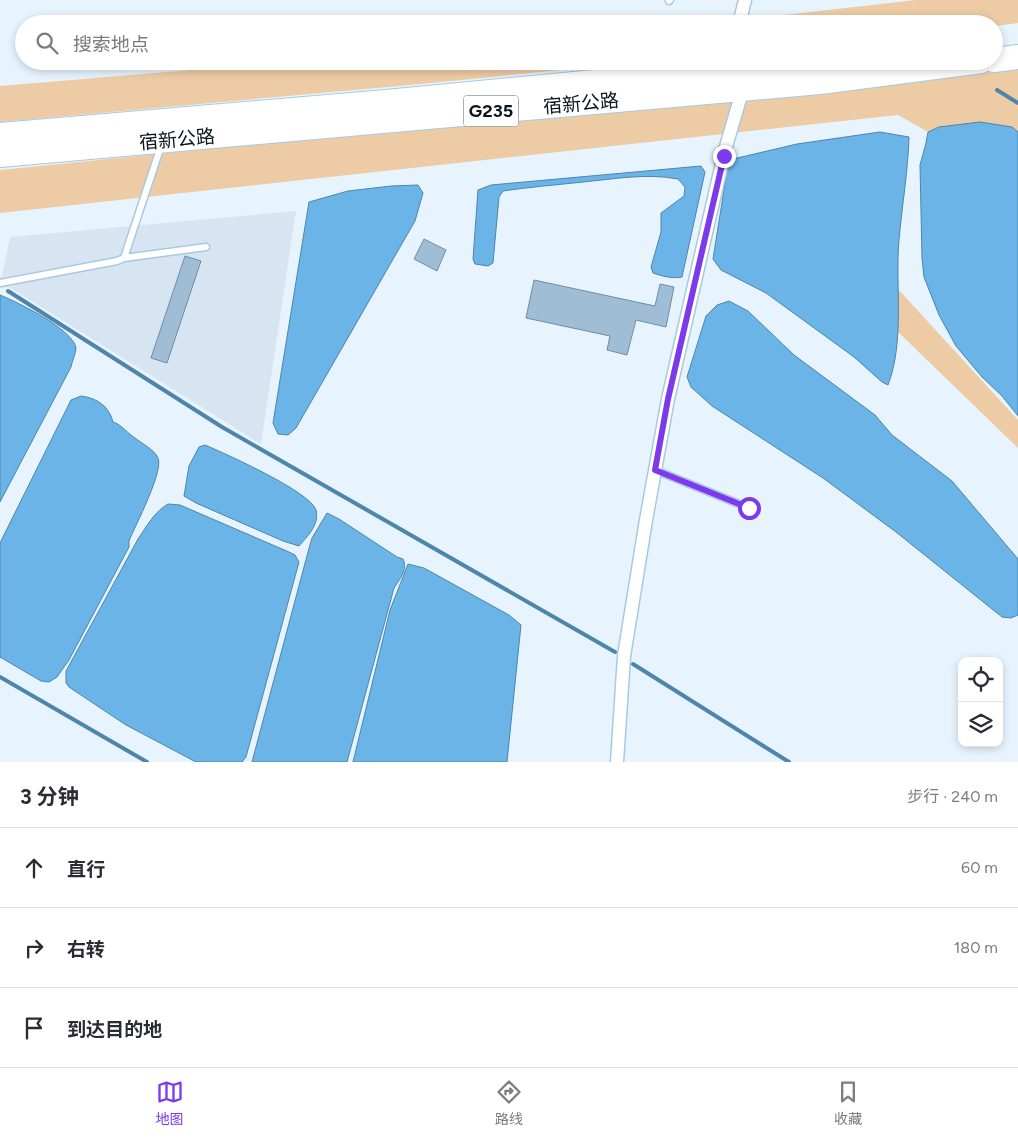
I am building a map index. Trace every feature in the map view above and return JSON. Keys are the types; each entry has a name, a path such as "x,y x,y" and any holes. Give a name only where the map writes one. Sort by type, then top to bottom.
{"highway":[{"path":"1003,42 1018,40"},
{"path":"1003,59 1018,57"},
{"name":"宿新公路","path":"0,155 163,141 760,70"},
{"name":"宿新公路","path":"0,135 743,73 820,82 913,70"}],"street":[{"path":"741,15 745,0"},
{"path":"617,762 624,656 655,470 668,399 743,73"}],"lane":[{"path":"124,258 163,141"},
{"path":"0,283 117,262 124,258 206,246"},
{"path":"655,470 749,508"}],"shaded area":[{"path":"916,0 1018,0 1018,23 1003,25 1003,15 784,15"},
{"path":"1018,67 1018,132 1012,127 939,127 928,132 898,115 0,213 0,170 355,134 843,90"},
{"path":"190,70 562,70 0,122 0,86"},
{"path":"296,211 261,444 9,287 0,288 0,277 2,276 10,237"},
{"path":"898,289 1018,420 1018,448 897,331"}],"water":[{"path":"980,122 1012,127 1018,132 1018,416 956,346 939,315 924,277 920,165 928,132 939,127"},
{"path":"880,132 909,137 899,240 898,332 893,368 888,385 854,357 766,293 721,270 713,259 727,171 733,159 797,144"},
{"path":"701,166 705,172 682,277 656,274 653,273 651,267 661,232 661,213 684,196 685,187 678,179 666,177 619,178 503,191 499,197 493,263 488,266 475,264 473,259 478,190 491,185"},
{"path":"418,185 423,193 415,221 296,428 288,435 278,434 273,423 309,202 348,191"},
{"path":"0,295 31,310 55,325 73,341 76,348 71,367 0,502"},
{"path":"729,301 748,311 794,355 875,415 892,435 952,481 1018,559 1018,615 1011,618 1002,617 896,532 823,478 712,406 691,387 687,377 706,316 717,305"},
{"path":"81,396 102,404 109,411 113,422 154,452 158,458 159,465 153,486 129,541 129,547 69,660 57,677 49,682 41,681 0,657 0,543 71,400"},
{"path":"205,445 266,474 311,502 316,510 316,520 312,530 299,546 283,541 184,496 189,466 199,447"},
{"path":"168,504 180,505 289,552 295,555 299,562 246,757 242,762 196,762 126,725 69,687 66,683 66,671 138,539 155,515"},
{"path":"327,513 403,559 405,566 403,574 394,588 347,762 252,762 312,538"},
{"path":"408,564 424,568 509,615 521,625 507,762 353,762 390,610"}],"building":[{"path":"424,239 446,250 437,271 414,259"},
{"path":"185,256 201,261 167,363 151,358"},
{"path":"534,280 655,306 660,284 674,287 666,327 636,320 627,355 607,350 610,336 526,318"}],"waterway":[{"path":"997,90 1018,103"},
{"path":"8,291 222,427 615,652"},
{"path":"633,664 789,762"},
{"path":"0,677 147,762"}],"route":[{"path":"724,156 668,399 655,470 749,508"}]}
